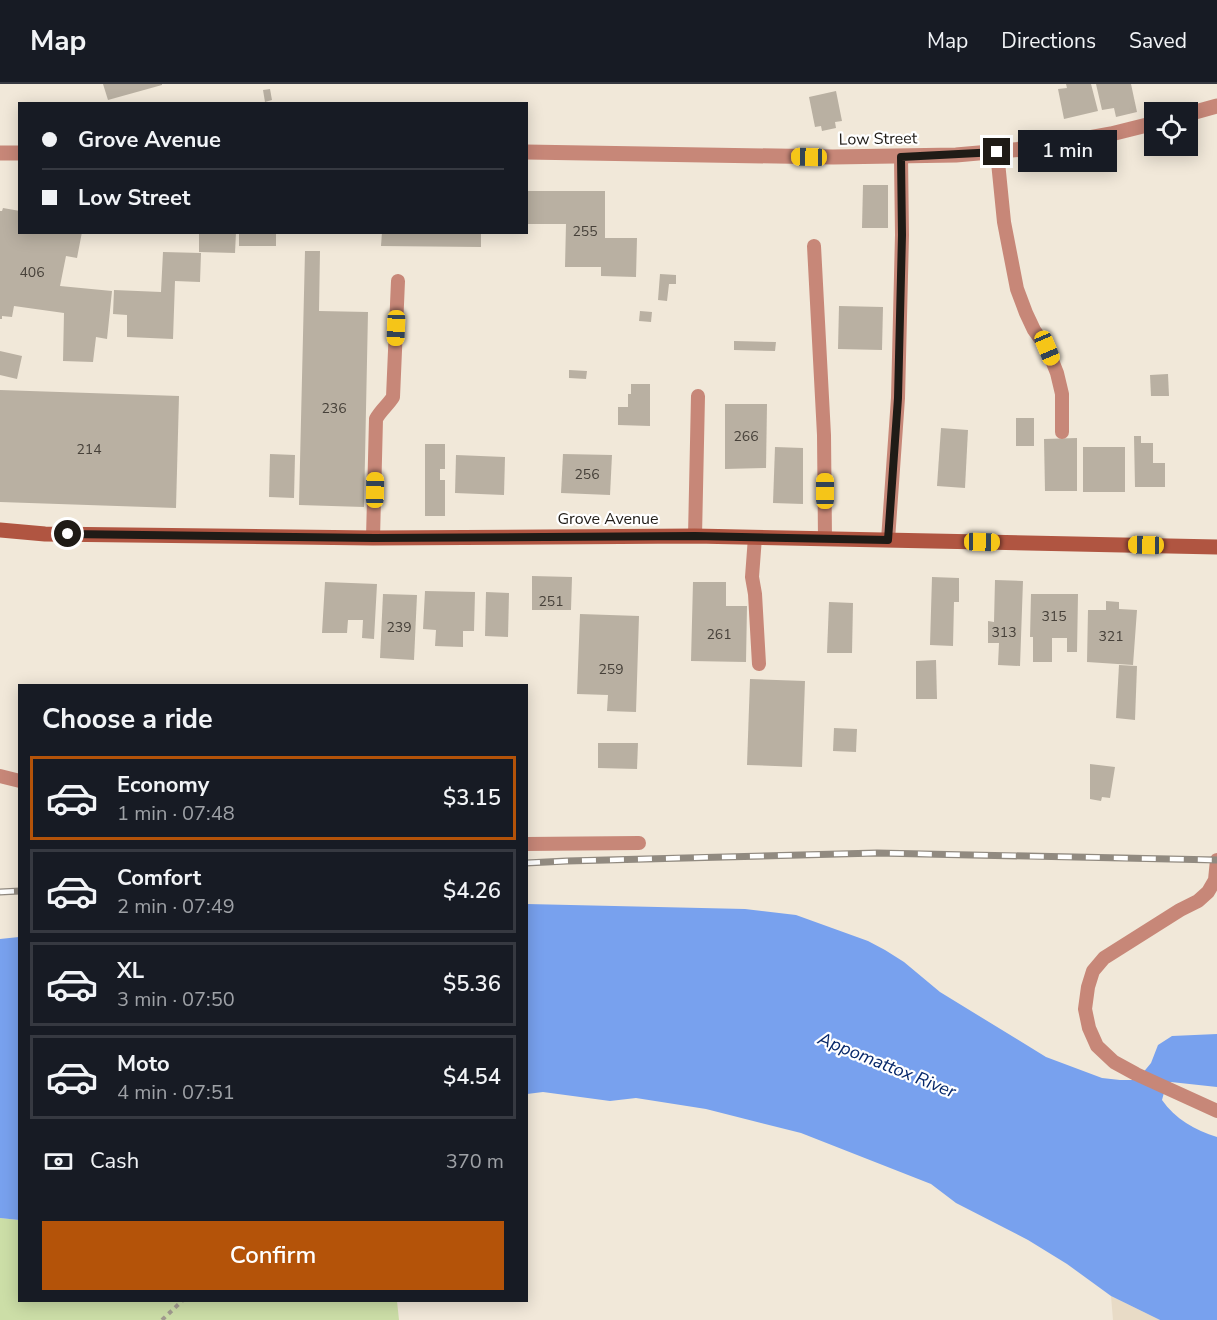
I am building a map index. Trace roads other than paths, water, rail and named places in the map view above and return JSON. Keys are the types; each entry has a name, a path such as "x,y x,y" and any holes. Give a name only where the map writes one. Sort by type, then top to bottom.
{"main road":[{"name":"Grove Avenue","path":"0,530 45,534 374,538 695,536 1217,547"}],"street":[{"path":"1198,111 1217,106"},
{"name":"Low Street","path":"528,152 832,158 901,157 1034,148 1144,126"},
{"path":"0,153 18,153"}],"lane":[{"path":"997,152 1004,222 1017,289 1034,330 1047,348 1057,373 1062,394 1062,432"},
{"path":"888,540 898,398 902,235 901,157"},
{"path":"814,246 825,435 825,539"},
{"path":"374,538 376,419 393,397 398,281"},
{"path":"695,536 698,396"},
{"path":"755,537 752,577 759,664"},
{"path":"0,776 18,780"},
{"path":"528,844 639,843"},
{"path":"1217,861 1215,880 1208,892 1198,901 1104,958 1093,971 1085,1009 1089,1028 1097,1046 1114,1062 1217,1111"}],"water":[{"name":"Appomattox River","path":"528,904 745,909 796,915 868,941 885,950 904,962 940,992 1046,1057 1102,1078 1137,1080 1151,1063 1158,1045 1172,1036 1217,1034 1217,1087 1171,1082 1165,1089 1162,1100 1186,1123 1217,1137 1217,1320 1160,1320 1111,1296 1067,1264 1028,1240 956,1203 931,1184 801,1133 706,1109 636,1098 610,1101 543,1092 528,1094"},
{"path":"18,937 18,1220 0,1218 0,939"}],"railway":[{"path":"528,863 877,853 1217,860"},
{"path":"0,892 18,891"}]}
